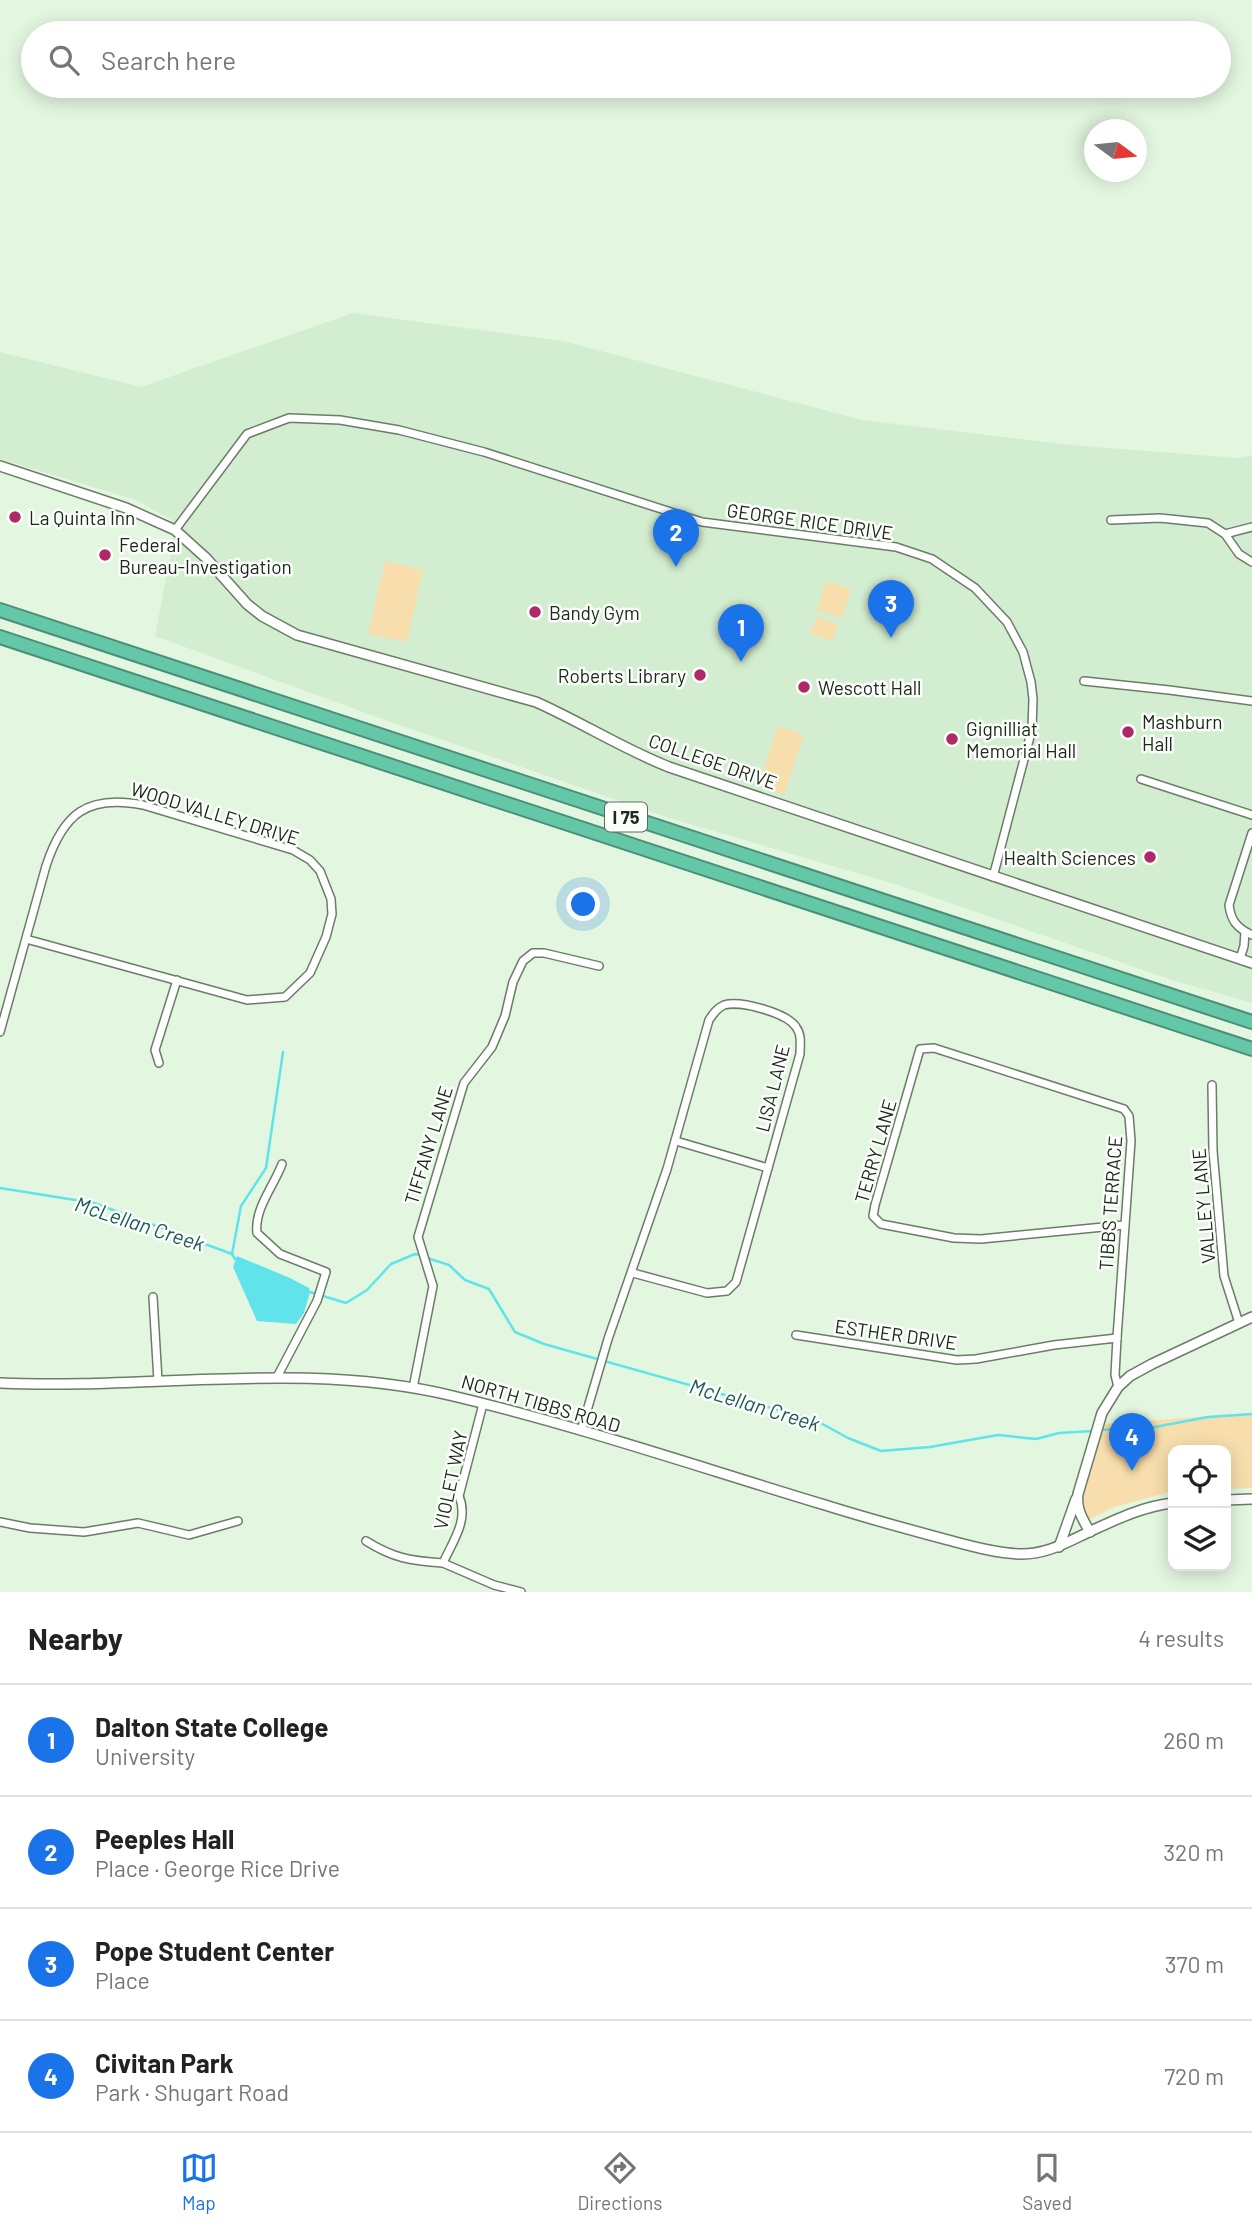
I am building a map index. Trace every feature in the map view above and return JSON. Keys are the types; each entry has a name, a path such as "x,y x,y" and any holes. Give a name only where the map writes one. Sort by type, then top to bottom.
{"highway":[{"name":"I 75","path":"0,610 1252,1023"},
{"name":"I 75","path":"0,637 1252,1049"}],"street":[{"name":"GEORGE RICE DRIVE","path":"175,530 247,434 289,418 340,420 484,452 702,522 896,547 932,559 975,587 1007,622 1023,652 1031,682 1032,729 993,877"},
{"name":"COLLEGE DRIVE","path":"0,466 126,508 175,530 206,558 247,604 262,616 297,635 536,702 647,759 669,767 1252,961"},
{"path":"1111,520 1160,518 1208,523 1225,534 1238,554 1252,562"},
{"path":"1225,534 1252,527"},
{"path":"1084,681 1252,701"},
{"path":"1141,779 1252,815"},
{"name":"WOOD VALLEY DRIVE","path":"0,1032 26,939 54,840 63,826 80,812 100,802 119,800 143,805 293,850 310,860 320,871 331,900 332,914 326,937 310,973 285,997 247,1000 26,939"},
{"path":"1240,959 1248,934 1237,926 1229,905 1252,833"},
{"name":"TIFFANY LANE","path":"413,1388 433,1286 418,1237 464,1083 492,1048 505,1016 513,982 523,961 533,953 544,953 599,966"},
{"path":"159,1063 155,1050 177,980"},
{"name":"LISA LANE","path":"581,1431 608,1339 633,1273 676,1141 709,1020 722,1006 734,1003 787,1018 796,1026 800,1036 800,1054 736,1282 727,1290 707,1293 633,1273"},
{"name":"TIBBS TERRACE","path":"920,1049 934,1048 1124,1110 1129,1116 1131,1125 1115,1375 1118,1387"},
{"name":"TERRY LANE","path":"920,1049 875,1205 873,1216 881,1224 954,1238 1124,1225"},
{"name":"VALLEY LANE","path":"1212,1085 1213,1151 1224,1276 1239,1323"},
{"path":"676,1141 768,1168"},
{"path":"277,1377 317,1301 326,1272 280,1254 257,1233 259,1211 282,1164"},
{"path":"153,1297 158,1381"},
{"path":"1059,1547 1102,1413 1118,1387 1130,1376 1152,1364 1252,1317"},
{"name":"ESTHER DRIVE","path":"796,1335 957,1360 1117,1338"},
{"name":"NORTH TIBBS ROAD","path":"0,1383 104,1384 277,1377 367,1382 413,1388 581,1431 894,1526 977,1548 1020,1554 1059,1547 1132,1513 1168,1504"},
{"name":"VIOLET WAY","path":"443,1563 460,1525 464,1508 459,1496 483,1404"},
{"path":"1078,1494 1079,1513 1090,1531"},
{"path":"1231,1500 1252,1499"},
{"path":"0,1522 30,1528 85,1532 138,1523 189,1535 238,1521"},
{"path":"366,1541 402,1559 443,1563 494,1585 521,1592"}],"shaded area":[{"path":"353,313 563,341 862,420 1071,445 1237,458 1252,455 1252,1003 1172,980 901,886 666,817 385,720 155,636 175,530 170,519 136,500 0,459 0,352 141,387"},
{"path":"385,561 423,570 407,642 368,634"},
{"path":"826,581 851,589 842,618 817,610"},
{"path":"816,617 838,624 833,641 810,634"},
{"path":"778,726 804,735 784,794 759,785"},
{"path":"1252,1413 1252,1488 1231,1489 1231,1445 1168,1445 1168,1492 1115,1507 1084,1522 1077,1518 1105,1424"}],"water":[{"path":"237,1256 309,1288 304,1313 296,1324 257,1321 233,1267"}],"waterway":[{"path":"232,1254 241,1206 266,1168 283,1052"},
{"name":"McLellan Creek","path":"0,1188 94,1203 232,1254 235,1259"},
{"name":"McLellan Creek","path":"310,1292 346,1303 367,1290 391,1264 415,1254 421,1255"},
{"name":"McLellan Creek","path":"427,1258 449,1265 465,1280 489,1289 515,1332 544,1344 817,1421 848,1438 881,1451 930,1447 998,1435 1036,1439 1059,1433 1093,1431"},
{"name":"McLellan Creek","path":"1100,1430 1155,1427 1208,1417 1252,1414"}],"place":[{"name":"La Quinta Inn","path":"15,517"},
{"name":"Federal Bureau-Investigation","path":"105,555"},
{"name":"Peeples Hall","path":"676,567"},
{"name":"Bandy Gym","path":"535,612"},
{"name":"Pope Student Center","path":"891,638"},
{"name":"Dalton State College","path":"741,662"},
{"name":"Roberts Library","path":"700,675"},
{"name":"Wescott Hall","path":"804,687"},
{"name":"Mashburn Hall","path":"1128,732"},
{"name":"Gignilliat Memorial Hall","path":"952,739"},
{"name":"Health Sciences","path":"1150,857"},
{"name":"Civitan Park","path":"1132,1471"}]}
